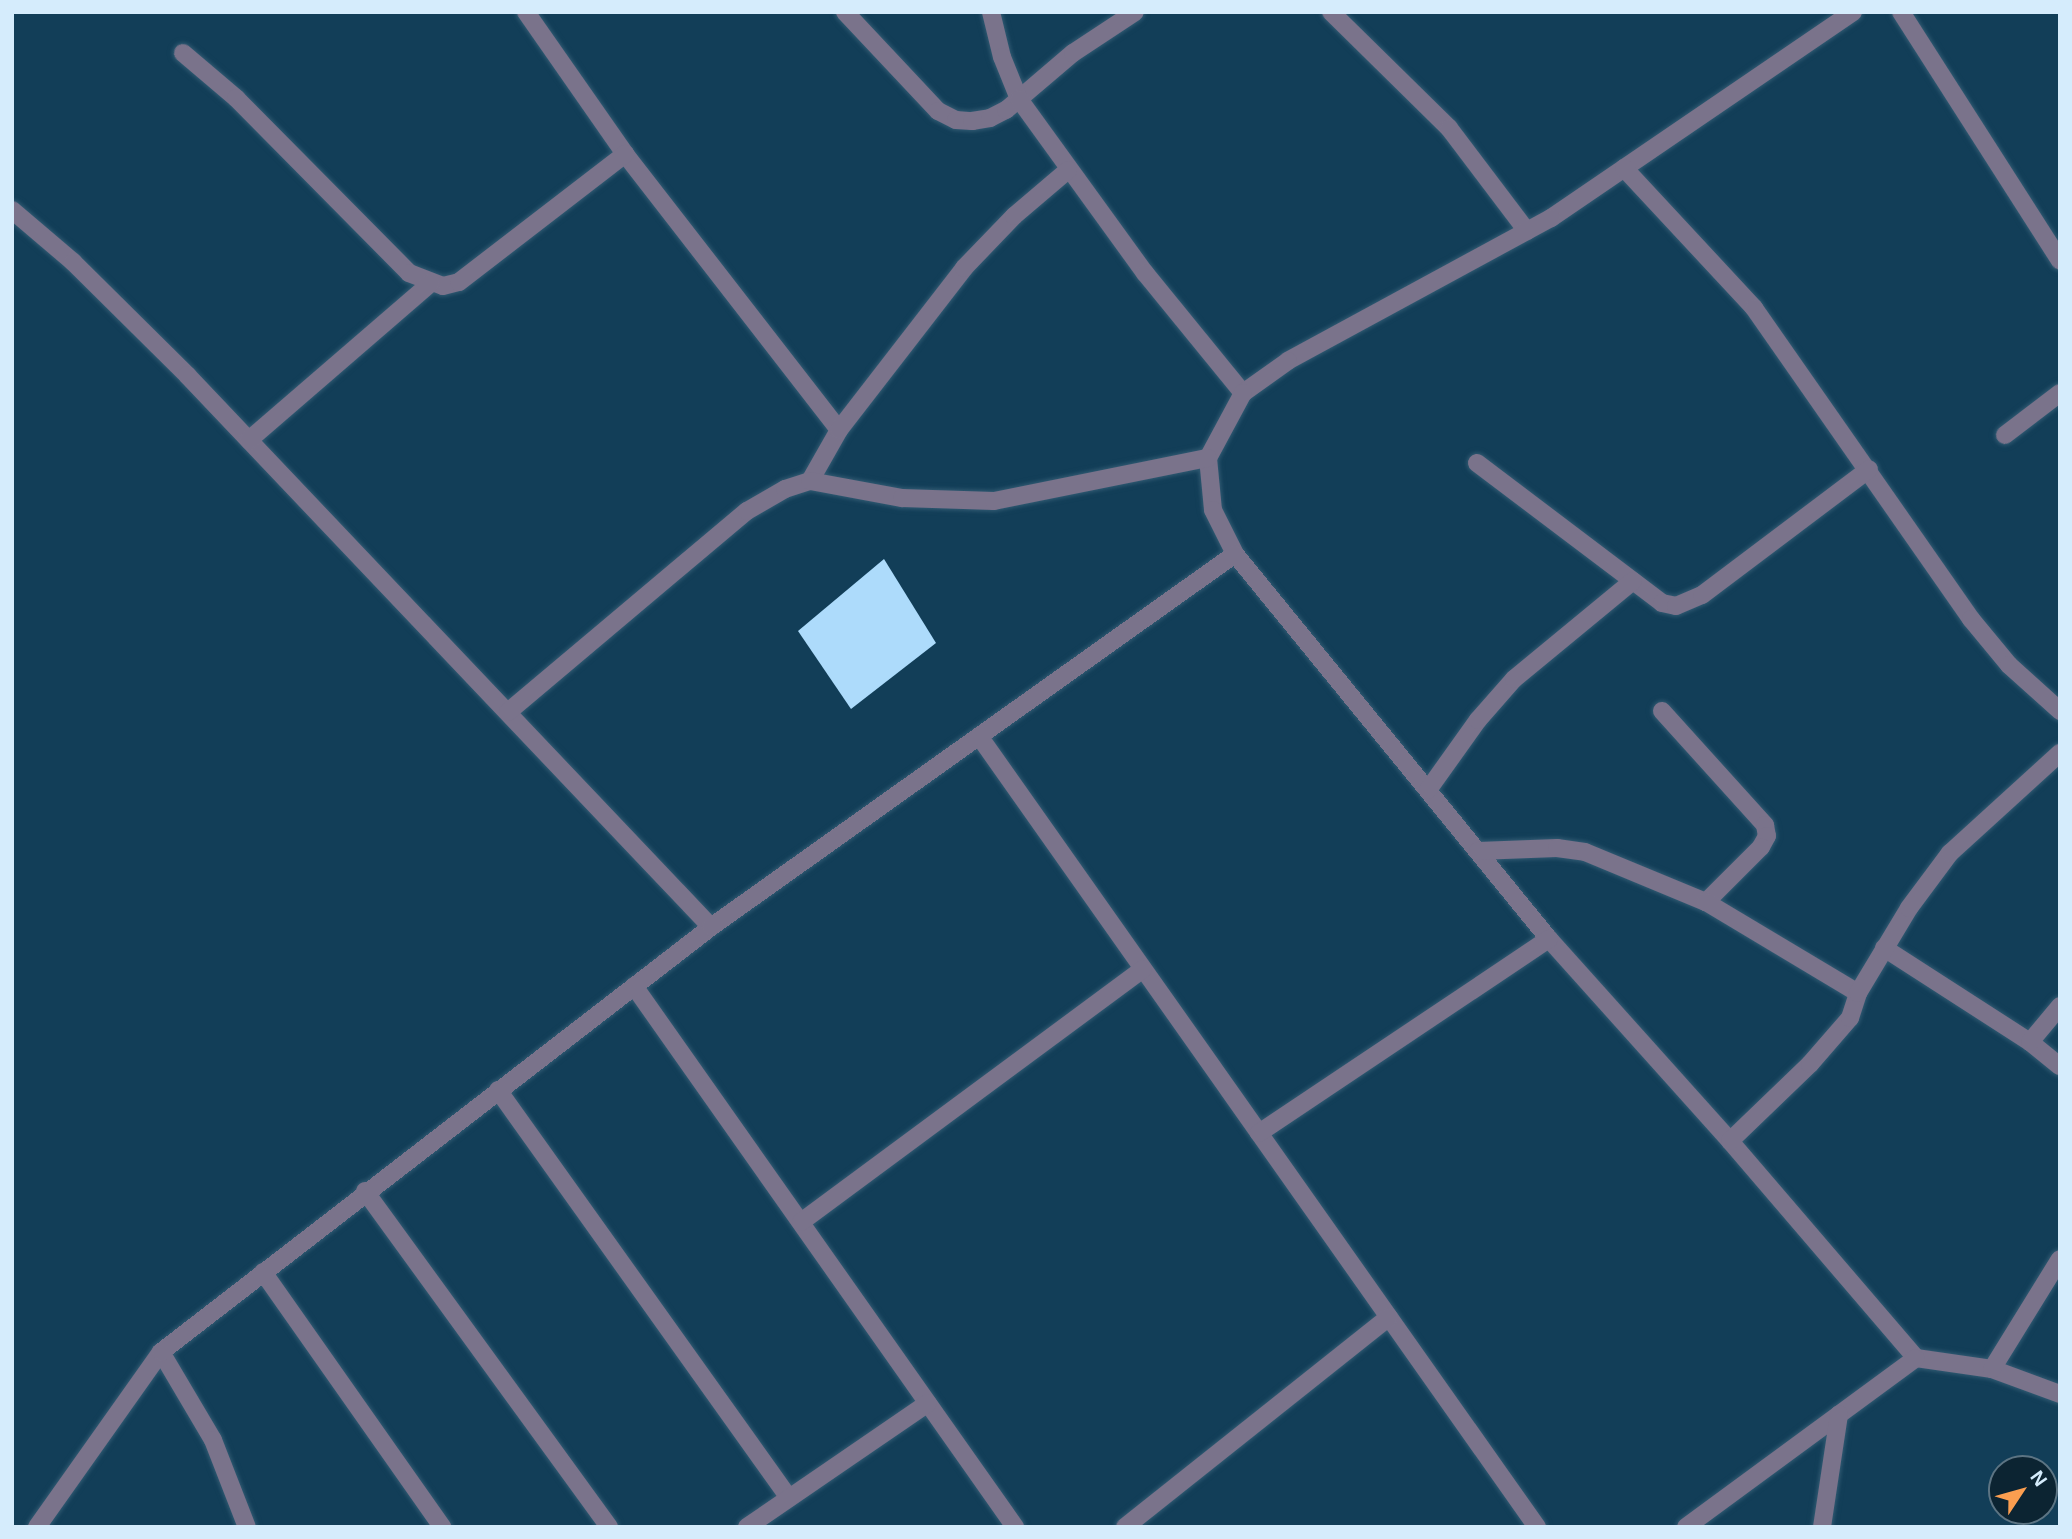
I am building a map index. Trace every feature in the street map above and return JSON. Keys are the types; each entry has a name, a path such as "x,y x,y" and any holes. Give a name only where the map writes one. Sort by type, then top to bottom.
{"street":[{"path":"526,12 625,154 839,430"},
{"path":"845,12 938,111 956,120 972,121 990,118 1019,100 1073,53 1135,12"},
{"path":"991,12 1002,57 1019,100 1145,274 1243,393"},
{"path":"1331,12 1449,128 1527,230"},
{"path":"1853,12 1527,230 1288,361 1243,393 1208,458 1213,510 1235,554 1549,939 1730,1140 1916,1358 1992,1369 2060,1394"},
{"path":"1901,12 2060,261"},
{"path":"183,53 236,98 409,273 431,284 443,286 459,282 625,154"},
{"path":"1623,168 1754,308 1869,469 1971,619 2009,665 2060,711"},
{"path":"810,481 839,430 964,268 1014,216 1068,170"},
{"path":"12,210 73,262 249,440 711,927"},
{"path":"249,440 431,284"},
{"path":"2005,435 2060,393"},
{"path":"508,712 747,511 785,489 810,481 902,498 994,501 1208,458"},
{"path":"1477,463 1662,603 1676,606 1687,603 1869,469"},
{"path":"37,1527 161,1352 365,1191 711,927 1235,554"},
{"path":"1428,790 1478,720 1514,679 1633,581"},
{"path":"1662,710 1765,825 1767,836 1761,847 1706,902"},
{"path":"979,736 1537,1527"},
{"path":"1730,1140 1810,1064 1850,1018 1858,993 1884,948 1909,908 1950,853 2060,753"},
{"path":"1478,850 1557,848 1586,852 1706,902 1858,993"},
{"path":"1259,1133 1549,939"},
{"path":"1884,948 2029,1042 2060,1066"},
{"path":"801,1222 1143,969"},
{"path":"635,986 1015,1527"},
{"path":"2029,1042 2060,1006"},
{"path":"498,1090 789,1498"},
{"path":"365,1191 609,1527"},
{"path":"1992,1369 2060,1259"},
{"path":"263,1272 442,1527"},
{"path":"1125,1527 1389,1317"},
{"path":"161,1352 212,1440 247,1527"},
{"path":"1686,1527 1916,1358"},
{"path":"747,1527 928,1403"},
{"path":"1822,1527 1839,1414"}],"building":[{"path":"884,559 936,643 851,709 798,631"}]}
